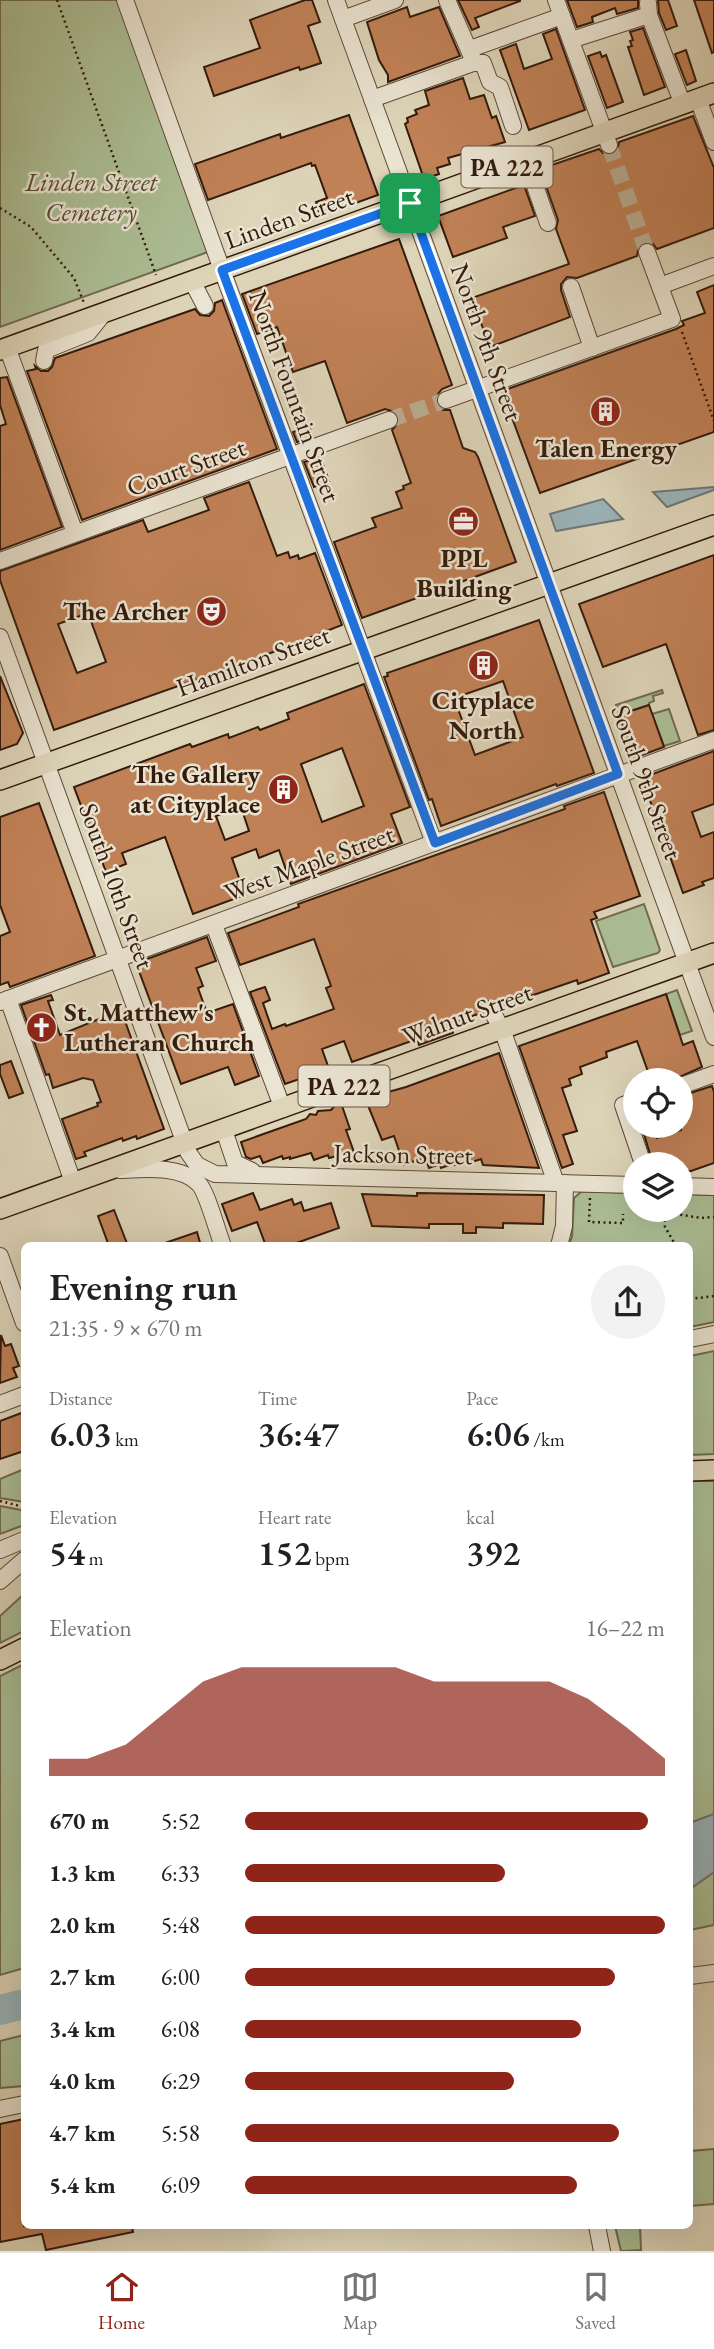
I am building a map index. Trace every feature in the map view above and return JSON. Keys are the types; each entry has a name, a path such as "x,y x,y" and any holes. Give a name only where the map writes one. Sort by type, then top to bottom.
{"main road":[{"name":"Linden Street","path":"4,349 526,160 606,139 698,99"},
{"name":"Hamilton Street","path":"0,780 714,525"},
{"name":"Walnut Street","path":"0,1209 714,953"},
{"path":"693,1471 714,1470"},
{"path":"0,1660 21,1650"}],"street":[{"name":"North Fountain Street","path":"125,0 290,455 435,843"},
{"name":"North 9th Street","path":"336,0 548,583"},
{"path":"343,19 395,0"},
{"path":"447,0 472,56 483,63 490,82 500,87 513,127"},
{"path":"372,99 472,56 559,8 606,139"},
{"path":"571,40 649,9 698,99 714,142"},
{"path":"526,160 548,223"},
{"path":"446,400 592,348 676,323 647,252"},
{"path":"660,286 714,266"},
{"path":"192,281 205,306"},
{"path":"570,287 592,348"},
{"path":"44,361 46,350 88,333 104,313"},
{"path":"4,349 75,533"},
{"name":"Court Street","path":"0,561 388,420"},
{"name":"South 9th Street","path":"548,583 714,1037"},
{"name":"South 10th Street","path":"0,637 186,1143"},
{"name":"West Maple Street","path":"4,1000 435,843 466,837 618,774 714,740"},
{"path":"214,925 282,1108"},
{"path":"4,1000 74,1182"},
{"path":"497,1008 502,1029 561,1183 564,1226 560,1242"},
{"path":"693,1082 714,1074"},
{"path":"224,1130 235,1163 264,1175"},
{"path":"186,1143 191,1158 197,1165 215,1174"},
{"path":"107,1170 149,1168 187,1176 201,1185 222,1242"},
{"path":"201,1185 207,1177 215,1174"},
{"name":"Jackson Street","path":"215,1174 623,1185"},
{"path":"693,1186 714,1187"},
{"path":"0,1256 21,1315"},
{"path":"693,1338 712,1333"},
{"path":"0,1404 21,1396"},
{"path":"0,1550 21,1541"},
{"path":"0,1581 21,1563"},
{"path":"0,1566 3,1574 0,1581"},
{"path":"693,1976 714,1973"},
{"path":"0,2109 21,2105"},
{"path":"597,2229 599,2250"}],"path":[{"path":"57,0 156,275"},
{"path":"0,208 32,227 74,278 85,304"},
{"path":"676,323 714,421"},
{"path":"590,1195 589,1222 623,1222"},
{"path":"693,1216 714,1217"},
{"path":"664,1222 664,1227 673,1242"},
{"path":"693,1299 714,1296"},
{"path":"0,1501 21,1506"}],"green space":[{"name":"Linden Street Cemetery","path":"0,0 117,0 208,252 0,327"},
{"path":"662,690 663,693 653,696 654,701 649,705 619,715 616,705"},
{"path":"669,709 680,741 664,746 652,714"},
{"path":"644,904 660,950 658,953 613,967 596,921"},
{"path":"677,990 692,1031 680,1035 666,994"},
{"path":"582,1191 623,1193 623,1222 693,1222 693,1194 714,1195 714,1322 693,1326 693,1242 570,1242 574,1198"},
{"path":"714,1351 714,1454 693,1455 693,1355"},
{"path":"21,1470 21,1502 0,1498 0,1479"},
{"path":"693,1481 714,1481 714,1814 693,1822"},
{"path":"0,1506 21,1510 21,1526 0,1534"},
{"path":"21,1597 21,1632 0,1643 0,1616"},
{"path":"21,1666 21,1969 0,1975 0,1676"},
{"path":"714,1872 714,1925 693,1929 693,1887"},
{"path":"21,2036 21,2086 0,2088 0,2041"},
{"path":"714,2149 714,2204 693,2206 693,2151"},
{"path":"616,2229 640,2229 641,2250 621,2251"}],"water":[{"path":"714,487 714,490 667,507 653,492"},
{"path":"603,499 623,519 556,531 550,514"},
{"path":"714,1814 714,1872 693,1887 693,1822"}],"building":[{"path":"305,0 312,0 320,22 308,26 321,63 300,70 299,67 214,96 204,67 260,48 250,20"},
{"path":"458,0 520,1 475,18 479,27 472,30"},
{"path":"567,0 638,0 638,8 617,14 615,8 592,17 593,22 577,27"},
{"path":"658,0 668,0 677,26 666,30 659,13"},
{"path":"694,0 714,0 712,53"},
{"path":"407,7 410,17 439,7 460,56 388,82 388,75 379,60 367,22"},
{"path":"643,28 665,87 644,95 628,47 632,46 630,41 633,40 630,32"},
{"path":"556,29 585,110 529,130 500,50 516,44 524,69 552,59 543,34"},
{"path":"686,50 696,81 687,85 675,54"},
{"path":"600,52 602,57 606,55 623,102 607,108 588,56"},
{"path":"463,78 470,99 484,95 492,118 496,116 505,142 448,158 450,164 437,168 439,174 424,179 405,124 408,122 407,118 417,114 415,110 429,105 425,91"},
{"path":"349,115 378,195 320,216 316,202 327,198 315,165 312,166 311,163 208,200 195,164 280,134 281,138"},
{"path":"693,116 714,168 714,228 657,249 653,244 644,242 639,246 637,256 577,278 567,277 561,284 561,290 570,317 490,347 469,299 569,264 556,229 558,220 540,169 599,149 612,155 617,151 619,142"},
{"path":"524,185 535,216 503,227 507,238 453,257 438,216"},
{"path":"399,239 452,385 442,389 436,404 443,410 450,410 463,448 475,452 478,457 516,562 362,618 334,542 376,527 372,518 402,508 396,492 411,483 392,430 399,422 399,416 385,409 347,423 325,361 293,372 277,327 257,334 242,294"},
{"name":"Talen Energy","path":"714,285 714,432 540,493 502,391 684,325 682,321 705,313 697,292"},
{"path":"222,300 277,449 82,520 27,371 36,369 35,366 41,371 48,371 55,358 195,309 200,315 209,316 214,311 215,303"},
{"path":"7,377 62,527 0,550 0,426 6,424 0,405 0,378"},
{"path":"309,426 313,437 297,442 293,432"},
{"path":"320,456 329,481 314,487 304,462"},
{"path":"249,482 277,556 288,552 290,558 298,555 299,559 315,553 342,625 54,730 0,580 0,571 143,520 148,532 209,510 204,498","holes":["88,613 106,662 77,673 58,624"]},
{"path":"714,555 714,730 698,735 666,644 603,667 579,604"},
{"path":"539,620 594,773 441,826 384,677 388,676 387,673","holes":["503,681 523,737 475,755 454,698"]},
{"path":"0,676 23,733 17,744 0,750"},
{"path":"364,684 410,807 391,814 402,843 291,884 279,850 259,858 256,849 232,858 245,895 193,914 165,837 122,853 126,864 106,872 74,787 190,744 192,747 228,734 229,738 258,727 260,730 289,719 287,713","holes":["342,748 364,806 322,822 301,764","241,807 249,831 225,840 216,816"]},
{"path":"649,705 664,747 634,758 619,715"},
{"path":"714,751 714,804 692,812 701,837 714,832 714,878 683,893 642,778"},
{"path":"604,792 640,896 594,912 597,918 591,920 609,973 578,984 577,980 501,1006 496,1001 486,1001 482,1005 481,1013 450,1024 453,1033 419,1045 417,1039 352,1062 344,1041 322,1049 329,1069 285,1084 250,992 265,987 270,1000 263,1003 272,1029 334,1009 326,988 331,986 314,939 240,965 228,933 299,907 298,904 565,809 564,806"},
{"path":"39,803 95,956 10,987 8,982 0,985 0,936 10,932 0,905 0,817"},
{"path":"207,937 216,961 196,968 203,986 198,988 207,1013 233,1004 259,1076 235,1085 228,1067 181,1084 136,963"},
{"path":"666,994 683,1045 693,1041 702,1067 693,1071 693,1068 647,1068 637,1041 606,1052 607,1057 580,1067 582,1074 569,1079 571,1085 562,1088 577,1131 563,1135 573,1164 562,1168 519,1046"},
{"path":"51,995 53,1000 48,1001 60,1035 121,1010 164,1129 137,1139 136,1136 123,1141 122,1138 84,1152 86,1156 76,1159 62,1119 98,1106 97,1103 101,1102 93,1080 83,1078 53,1088 49,1074 46,1075 21,1005"},
{"path":"499,1053 539,1168 483,1165 481,1159 429,1168 425,1157 404,1165 394,1136 382,1140 367,1103 368,1091 374,1095 406,1087"},
{"path":"11,1061 23,1093 9,1098 0,1074 0,1065"},
{"path":"712,1086 714,1092 714,1163 693,1170 693,1152 649,1152 645,1138 693,1138 693,1092"},
{"path":"340,1100 350,1129 346,1130 354,1152 329,1158 328,1155 314,1160 311,1153 290,1159 283,1159 282,1156 263,1163 260,1156 251,1159 246,1157 241,1142 306,1119 310,1114 316,1115 318,1111 331,1110"},
{"path":"253,1193 260,1210 292,1199 294,1205 301,1202 304,1211 331,1203 339,1228 299,1242 264,1242 257,1222 232,1231 222,1204"},
{"path":"417,1193 544,1195 543,1224 503,1223 503,1228 476,1227 476,1233 463,1233 463,1224 429,1224 429,1228 372,1226 362,1194 417,1196"},
{"path":"114,1210 126,1242 108,1242 98,1216"},
{"path":"197,1232 200,1242 168,1242"},
{"path":"1,1335 5,1346 11,1344 19,1366 13,1368 17,1377 0,1383"},
{"path":"21,1413 21,1452 0,1459 0,1421"},
{"path":"21,2120 21,2229 132,2229 133,2232 46,2250 42,2234 0,2242 0,2124"}],"waterway":[{"path":"0,2010 21,2005"}],"tunnel":[{"path":"609,145 647,252"},
{"path":"389,420 446,400"}],"place":[{"name":"Talen Energy","path":"606,412"},
{"name":"PPL Building","path":"464,522"},
{"name":"The Archer","path":"211,611"},
{"name":"Cityplace North","path":"483,665"},
{"name":"The Gallery at Cityplace","path":"283,789"},
{"name":"St. Matthew's Lutheran Church","path":"41,1027"}],"route":[{"path":"410,203 618,774 435,843 222,270 410,203"}]}
